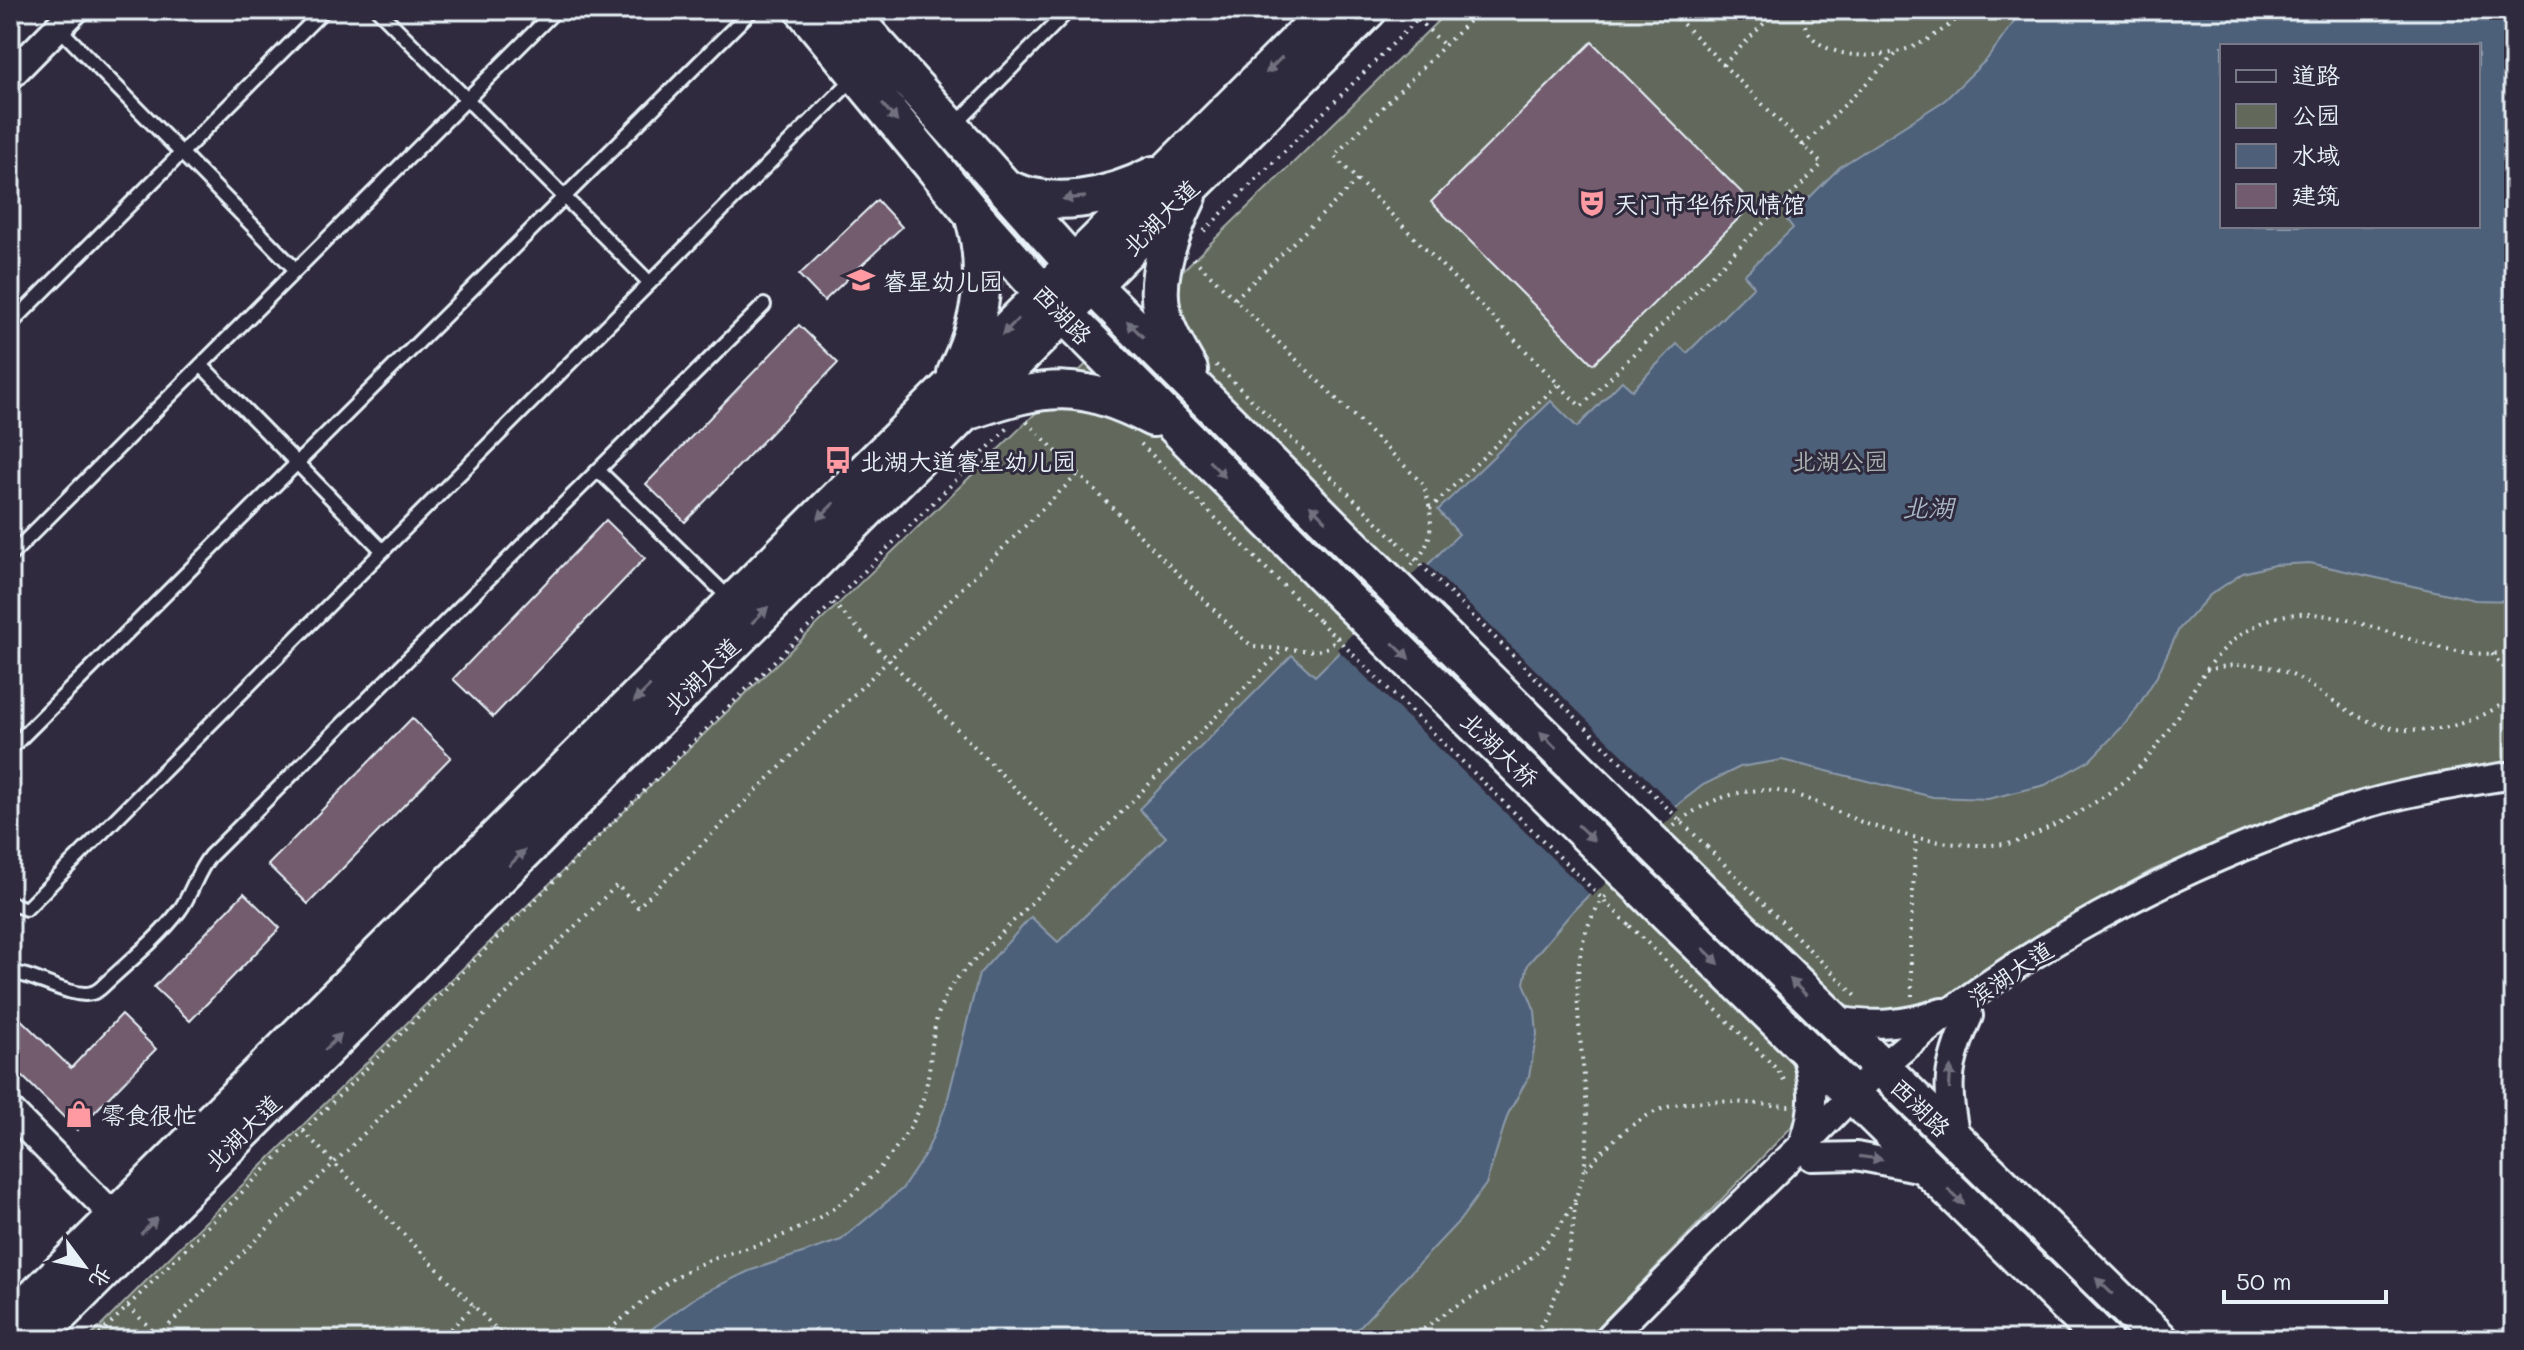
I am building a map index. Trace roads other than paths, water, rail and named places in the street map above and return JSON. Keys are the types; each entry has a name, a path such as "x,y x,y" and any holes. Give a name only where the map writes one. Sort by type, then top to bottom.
{"main road":[{"name":"西湖路","path":"804,10 972,213 1053,304 1345,597"},
{"name":"西湖路","path":"846,10 999,185 1207,403 1386,555"},
{"name":"北湖大道","path":"1183,175 1329,10"},
{"name":"北湖大道","path":"34,1340 1053,304 1183,175 1368,10"},
{"path":"999,185 1020,195 1044,200 1079,199 1183,175 1159,288 1162,312 1171,337 1207,403"},
{"path":"972,213 982,244 983,288 955,402 1051,390 1081,392 1116,399 1180,432"},
{"name":"北湖大道","path":"10,1322 734,603 955,402"},
{"name":"北湖大桥","path":"1386,555 1683,873"},
{"name":"北湖大桥","path":"1345,597 1655,901"},
{"name":"西湖路","path":"1683,873 2160,1340"},
{"name":"西湖路","path":"1655,901 2103,1340"}],"street":[{"path":"10,76 66,19"},
{"name":"滨湖大道","path":"1607,1340 1886,1074 2034,954 2117,907 2205,863 2344,810 2432,788 2514,775"},
{"name":"滨湖大道","path":"1965,1011 2198,885 2347,827 2433,803 2514,791"},
{"path":"1831,1020 1882,1025 1965,1011 1949,1075 1950,1107 1957,1143"},
{"path":"1803,1048 1812,1078 1801,1106 1810,1124 1807,1151 1856,1156 1928,1170"},
{"path":"10,1111 115,1217"},
{"name":"滨湖大道","path":"1629,1340 1807,1151"}],"lane":[{"path":"10,325 324,10"},
{"path":"378,10 650,283"},
{"path":"10,556 556,10"},
{"path":"10,749 752,10"},
{"path":"951,129 1069,10"},
{"path":"66,19 182,153 296,270"},
{"path":"10,903 26,909 858,74"},
{"path":"10,972 24,973 78,994 92,993 103,986 181,908 199,869 210,856 764,305"},
{"path":"201,365 383,551"},
{"path":"599,471 734,603"}],"water":[{"name":"北湖","path":"2023,10 2514,10 2514,601 2475,600 2310,563 2274,565 2243,573 2210,595 2179,629 2157,676 2130,719 2090,760 2045,785 1988,799 1933,797 1782,760 1740,767 1703,785 1680,803 1573,911 1528,964 1524,983 1535,1011 1537,1034 1529,1076 1508,1114 1486,1184 1460,1220 1347,1340 636,1340 699,1295 749,1271 841,1240 902,1189 926,1153 946,1106 979,974 1031,917 1058,942 1166,837 1139,809 1292,655 1315,676 1459,534 1438,510 1551,401 1577,427 1622,381 1632,390 1677,344 1687,353 1754,286 1744,275 1793,228 1787,220 1840,167 1945,100 1987,59"}],"place":[{"name":"天门市华侨风情馆","path":"1592,203"},
{"name":"睿星幼儿园","path":"861,280"},
{"name":"北湖大道睿星幼儿园","path":"838,460"},
{"name":"零食很忙","path":"79,1114"}],"park label":[{"name":"北湖公园","path":"1840,460"}]}
